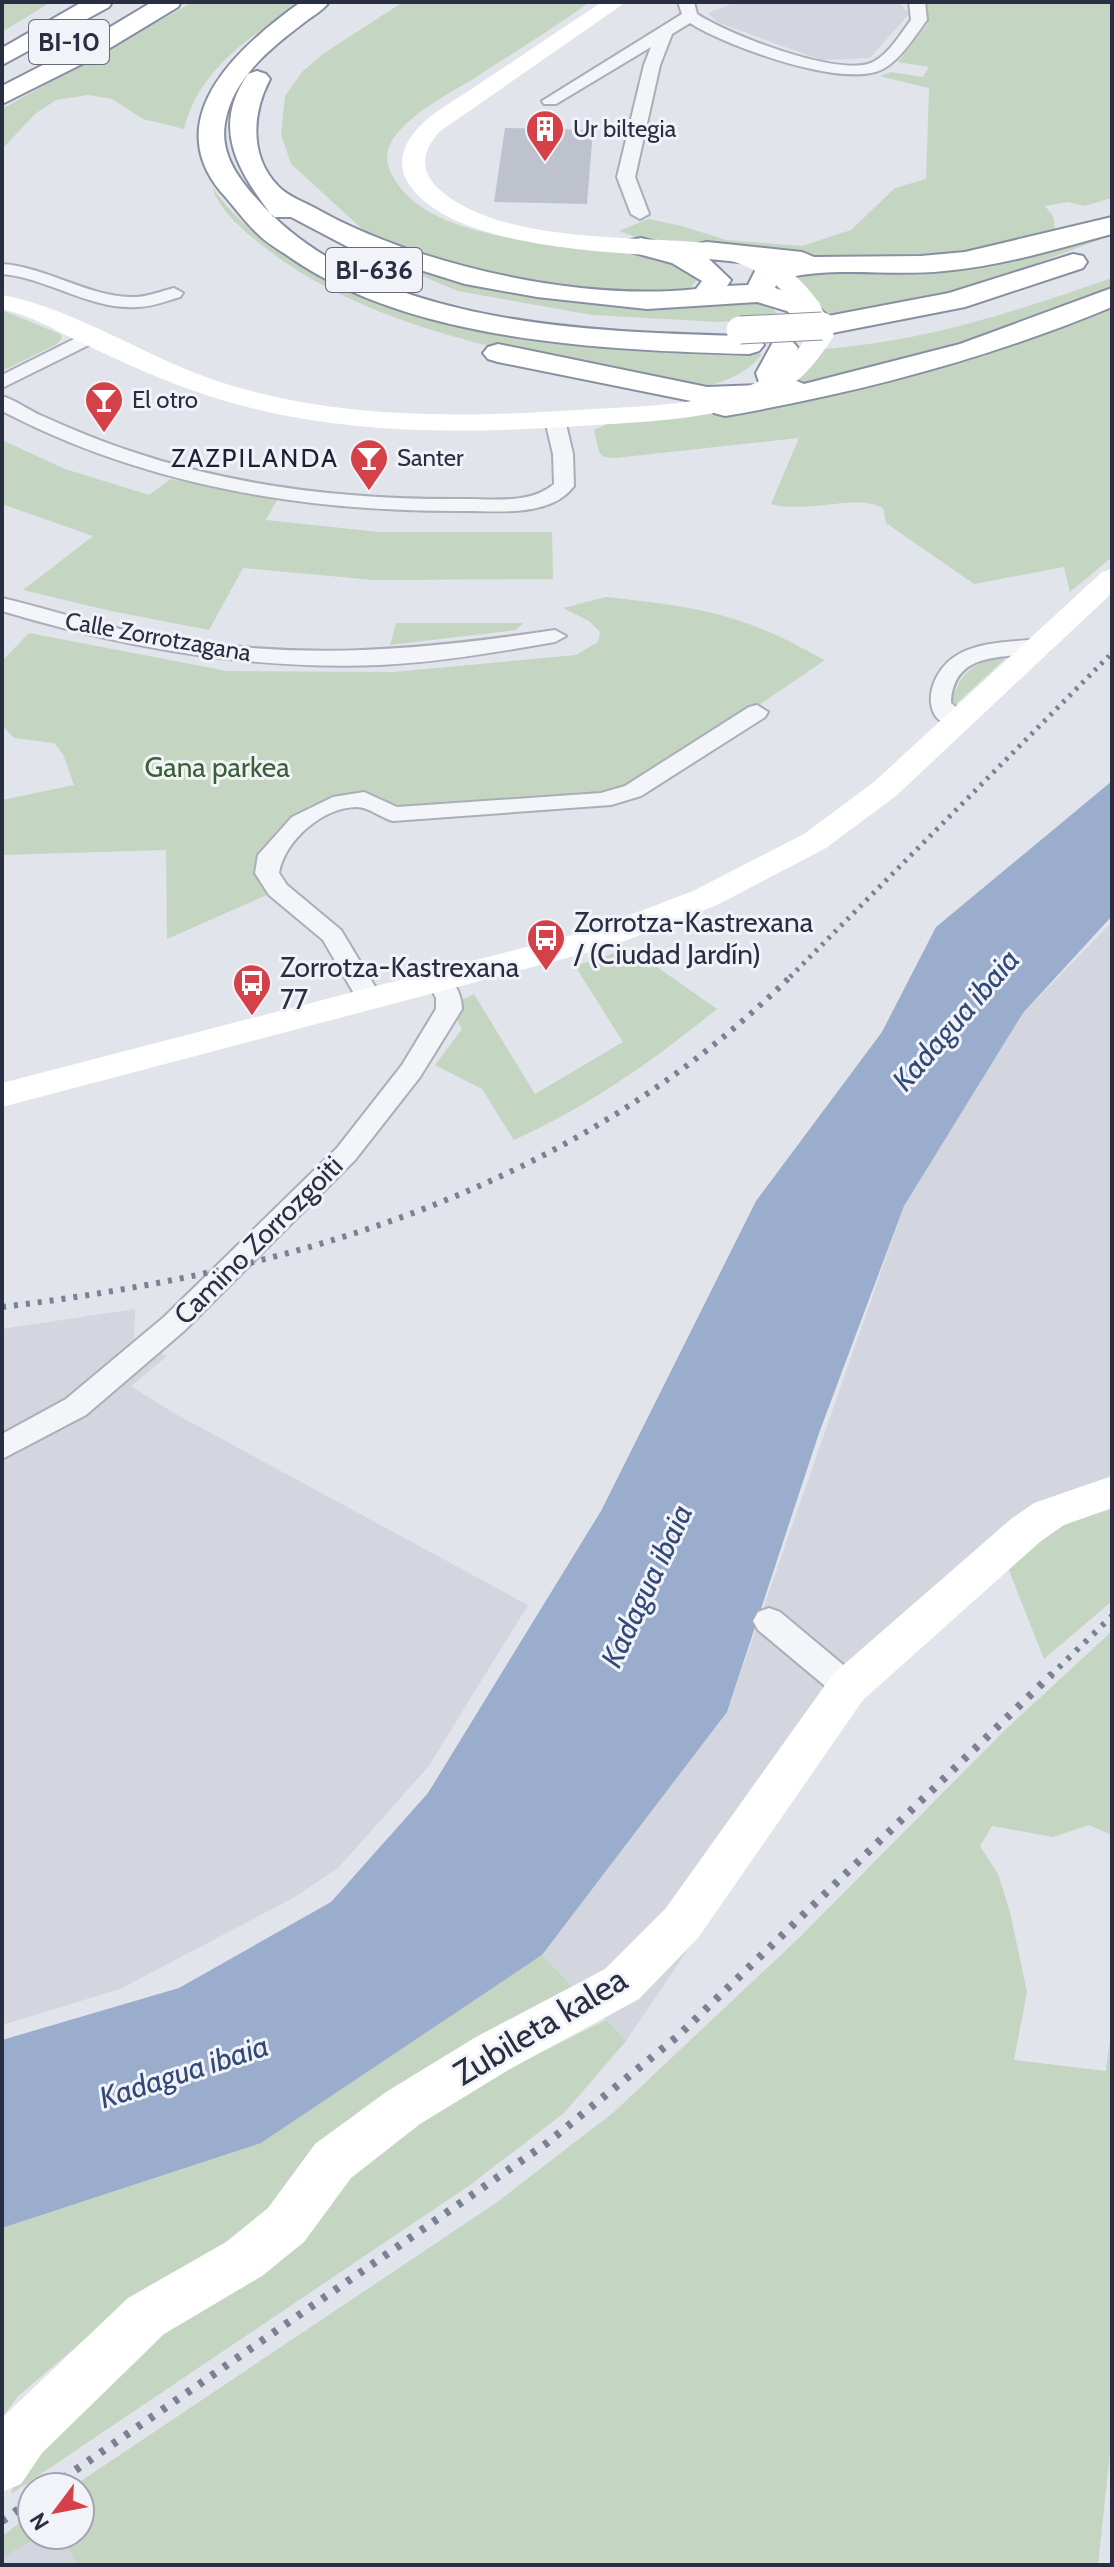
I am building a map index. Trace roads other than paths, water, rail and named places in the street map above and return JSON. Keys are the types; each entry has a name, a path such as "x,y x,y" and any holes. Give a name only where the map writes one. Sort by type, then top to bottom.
{"highway":[{"path":"2,41 65,2"},
{"name":"BI-10","path":"2,58 100,2"},
{"name":"BI-10","path":"2,80 135,2"},
{"path":"2,96 81,55 169,2"},
{"name":"BI-636","path":"317,2 282,26 241,62 227,81 212,122 211,147 219,170 235,196 251,216 271,233 295,250 348,278 397,298 554,334 631,342 744,337 822,328 943,321 992,308 1105,259"},
{"name":"BI-636","path":"344,2 280,51 254,82 244,108 243,146 268,193 283,212 305,230 368,268 454,298 512,311 597,324 744,337"},
{"path":"217,210 199,173 196,148 204,111 220,99"},
{"path":"268,193 358,241 415,262 533,290 663,301 768,285 797,266 905,266 968,259 1014,251 1112,225"},
{"path":"237,235 288,274 324,294 401,326 466,346 707,396 765,388 807,393"},
{"path":"655,248 695,261 710,271 717,280 708,292 694,298"},
{"path":"707,250 836,265"},
{"path":"768,285 801,304 822,328"},
{"path":"675,412 807,393 906,370 1030,330 1112,297"},
{"path":"765,388 783,348"},
{"path":"627,414 647,405 652,395 647,387 628,379"}],"street":[{"path":"616,2 448,112 420,139 414,148 411,167 425,191 438,202 490,226 741,256 768,285 793,321 793,336 774,359 707,396 627,414"},
{"path":"550,101 665,32 688,9 714,30 807,63 865,70 885,60 919,20 917,2"},
{"path":"640,214 626,177 652,65 665,32"},
{"path":"655,248 746,275 768,285"},
{"path":"2,269 27,272 109,300 146,301 174,293"},
{"path":"2,302 43,315 220,391 320,414 427,424 675,412 726,402 765,388 800,366 821,336 822,328"},
{"path":"2,382 90,337"},
{"path":"2,402 101,448 183,473 333,500 433,506 530,503 555,497 564,486 563,454 555,420"},
{"path":"2,1095 600,939 705,898 815,841 853,815 885,789 1112,578"},
{"name":"Calle Zorrotzagana","path":"2,604 48,619 119,635 253,655 378,658 555,636"},
{"path":"960,719 948,714 938,702 945,675 961,660 1001,650 1040,646"},
{"path":"369,998 332,935 278,890 267,873 270,855 300,822 333,804 364,799 393,814 603,800 633,791 757,712"},
{"name":"Camino Zorrozgoiti","path":"2,1448 76,1407 108,1381 174,1324 346,1154 411,1071 449,1009 449,998 440,981"},
{"name":"Zubileta kalea","path":"2,2465 23,2434 146,2316 244,2259 286,2225 333,2161 403,2108 493,2053 622,1984 682,1923 848,1687 1026,1530 1049,1514 1112,1492"},
{"path":"769,1621 848,1687"}],"water":[{"name":"Kadagua ibaia","path":"1112,781 1112,916 1023,1013 904,1206 819,1433 727,1712 542,1955 261,2143 2,2228 2,2040 179,1988 331,1902 428,1793 601,1511 756,1201 882,1032 936,927"}],"railway":[{"path":"792,975 1112,653"},
{"path":"2,1307 112,1291 220,1270 325,1243 427,1208 525,1165 619,1112 708,1049 792,975"},
{"path":"1050,1676 1112,1616"},
{"path":"74,2471 547,2143 678,2036 1052,1674"},
{"path":"2,2521 16,2511"}],"place":[{"name":"Ur biltegia","path":"545,163"},
{"name":"El otro","path":"104,434"},
{"name":"Santer","path":"369,492"},
{"name":"Zorrotza-Kastrexana / (Ciudad Jardín)","path":"546,972"},
{"name":"Zorrotza-Kastrexana 77","path":"252,1017"}],"district":[{"name":"ZAZPILANDA","path":"255,458"}],"park label":[{"name":"Gana parkea","path":"217,767"}]}
